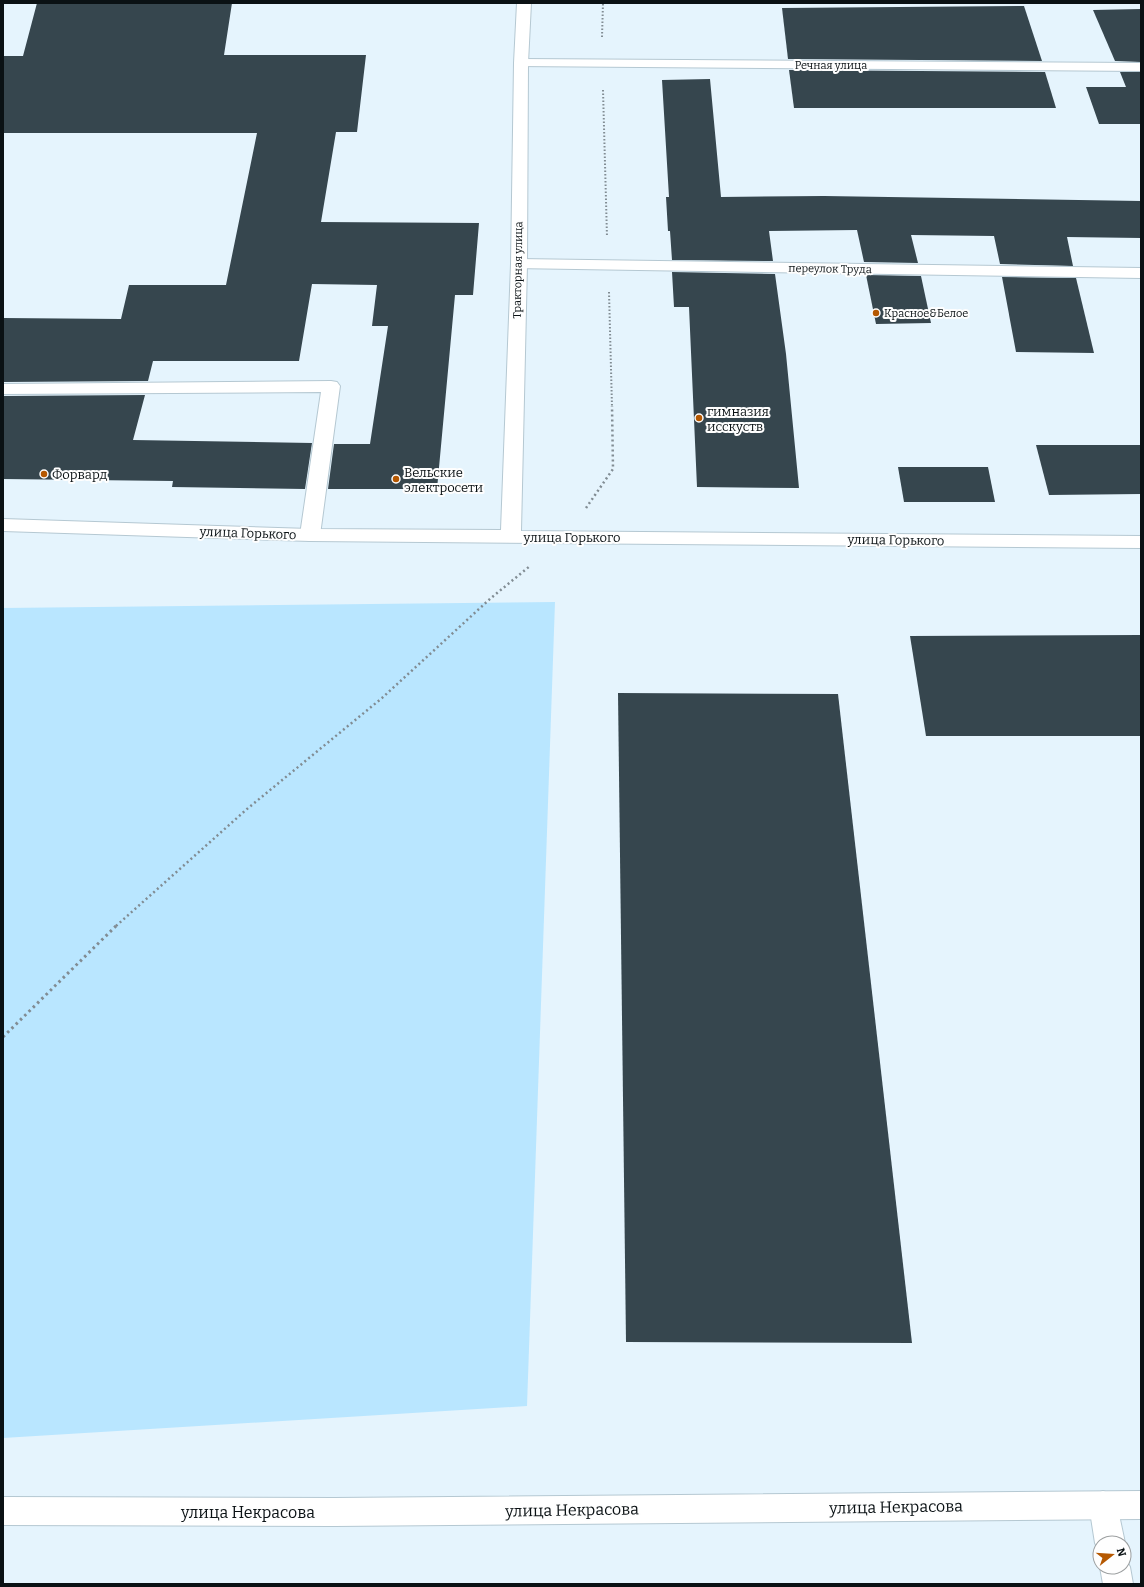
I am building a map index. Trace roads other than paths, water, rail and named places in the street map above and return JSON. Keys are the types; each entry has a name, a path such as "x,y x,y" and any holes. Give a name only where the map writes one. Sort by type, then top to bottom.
{"street":[{"name":"Тракторная улица","path":"511,537 519,264 521,64 524,3"},
{"name":"Речная улица","path":"521,64 1141,67"},
{"name":"переулок Труда","path":"519,264 1141,273"},
{"path":"3,389 331,386 310,535"},
{"name":"улица Горького","path":"3,525 310,535 1141,542"},
{"path":"1103,1505 1109,1535"},
{"name":"улица Некрасова","path":"3,1511 334,1512 1141,1505"}],"place":[{"name":"Красное&Белое","path":"876,313"},
{"name":"гимназия исскуств","path":"699,418"},
{"name":"Форвард","path":"44,474"},
{"name":"Вельские электросети","path":"396,479"}]}
